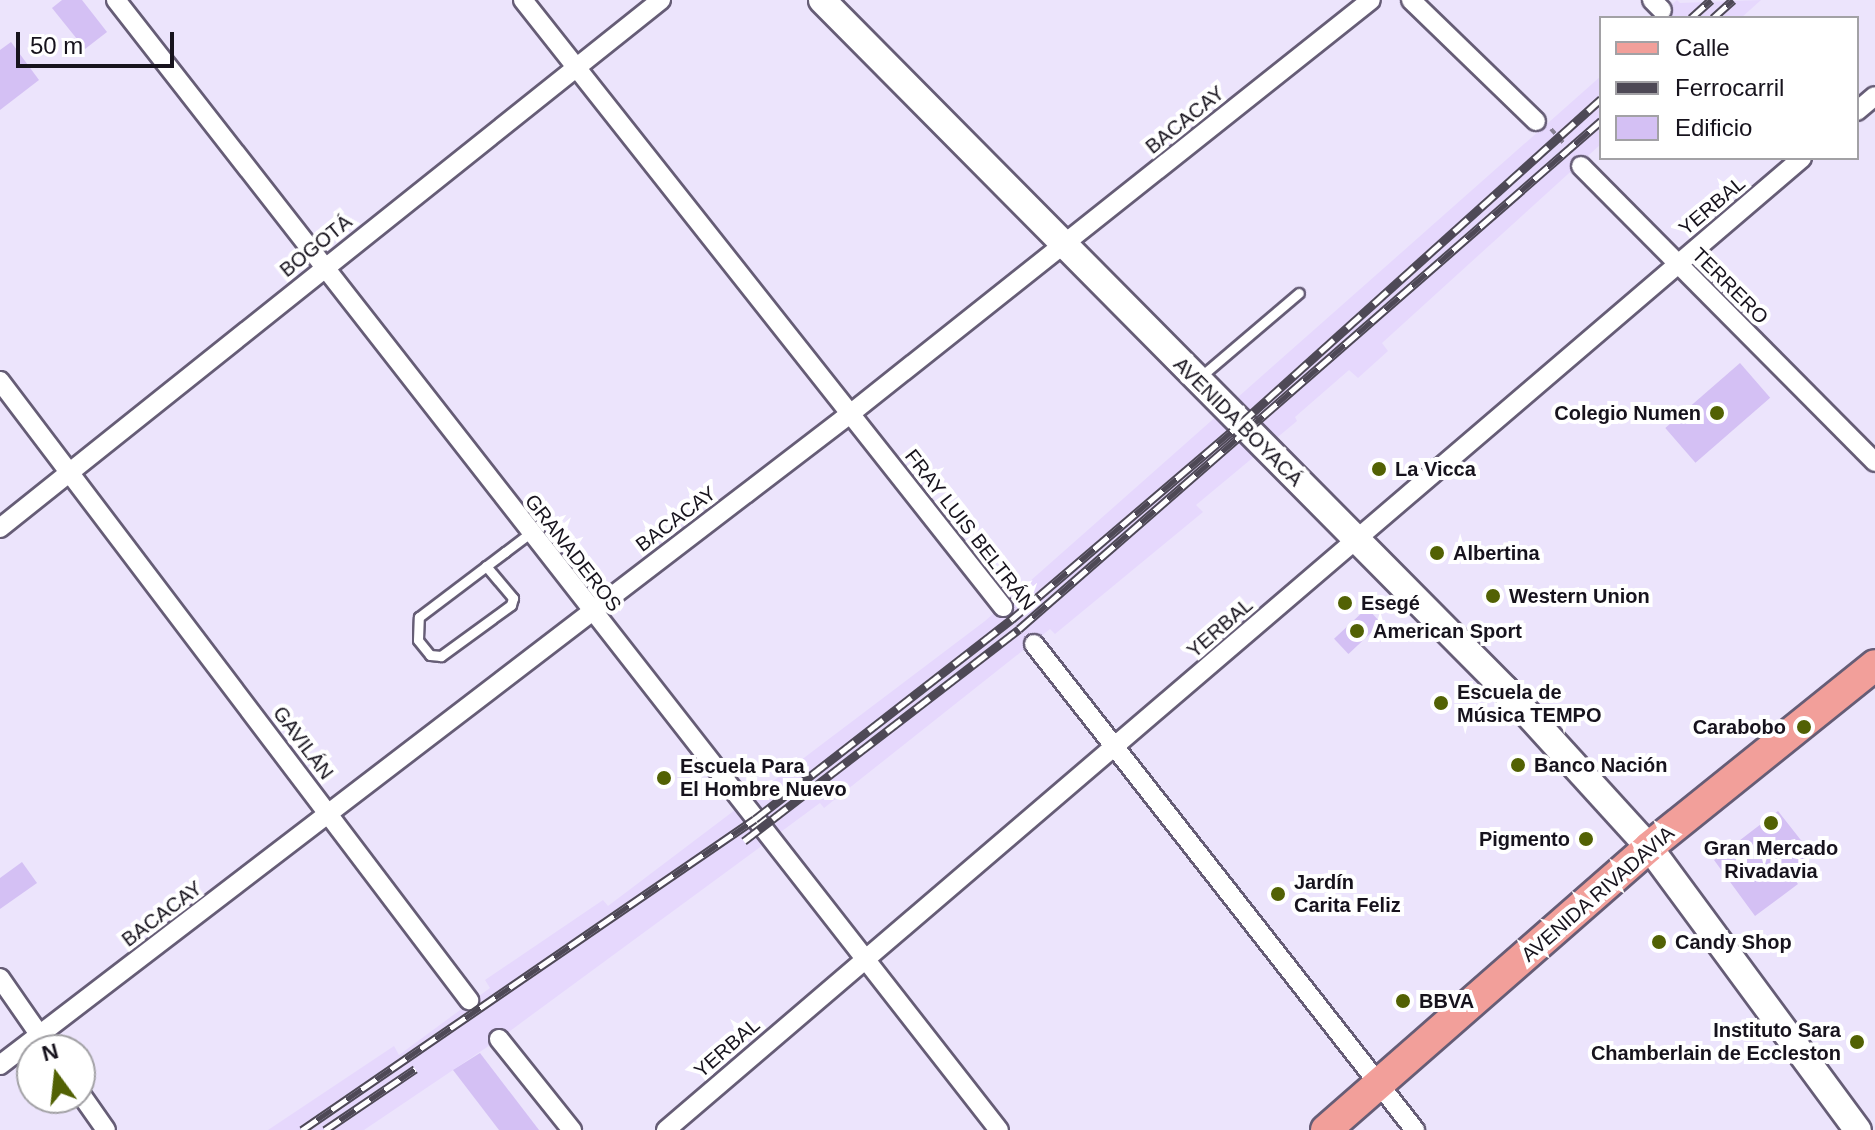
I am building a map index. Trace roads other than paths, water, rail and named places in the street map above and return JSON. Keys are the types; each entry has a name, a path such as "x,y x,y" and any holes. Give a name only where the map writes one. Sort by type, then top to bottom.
{"main road":[{"name":"AVENIDA BOYACÁ","path":"822,0 1062,246 1505,689 1649,847 1858,1130"},
{"name":"AVENIDA RIVADAVIA","path":"1326,1130 1649,847 1875,665"}],"street":[{"name":"GRANADEROS","path":"116,0 529,534 999,1130"},
{"name":"FRAY LUIS BELTRÁN","path":"523,0 1003,607"},
{"name":"BOGOTÁ","path":"0,528 575,65 661,0"},
{"name":"BACACAY","path":"39,1034 850,414 1371,0"},
{"path":"1411,0 1539,128"},
{"path":"1859,109 1875,96"},
{"name":"YERBAL","path":"666,1130 1800,160"},
{"name":"TERRERO","path":"1581,166 1875,462"},
{"name":"GAVILÁN","path":"0,381 469,1000"},
{"path":"1034,644 1113,749 1415,1130"},
{"path":"0,978 39,1034"},
{"path":"499,1039 572,1130"},
{"name":"BACACAY","path":"0,1065 16,1052"}],"lane":[{"path":"1196,380 1299,293"},
{"path":"486,566 513,598 511,605 434,657 418,640 419,617 486,566 529,534"}],"railway":[{"path":"1693,16 1711,0"},
{"path":"1715,16 1733,0"},
{"path":"302,1130 755,819 1012,619 1240,424 1599,101"},
{"path":"744,841 1019,629 1599,123"},
{"path":"325,1130 415,1069"}],"place":[{"name":"Colegio Numen","path":"1717,413"},
{"name":"La Vicca","path":"1379,469"},
{"name":"Albertina","path":"1437,553"},
{"name":"Western Union","path":"1493,596"},
{"name":"Esegé","path":"1345,603"},
{"name":"American Sport","path":"1357,631"},
{"name":"Escuela de Música TEMPO","path":"1441,703"},
{"name":"Carabobo","path":"1804,727"},
{"name":"Banco Nación","path":"1518,765"},
{"name":"Escuela Para El Hombre Nuevo","path":"664,778"},
{"name":"Gran Mercado Rivadavia","path":"1771,823"},
{"name":"Pigmento","path":"1586,839"},
{"name":"Jardín Carita Feliz","path":"1278,894"},
{"name":"Candy Shop","path":"1659,942"},
{"name":"BBVA","path":"1403,1001"},
{"name":"Instituto Sara Chamberlain de Eccleston","path":"1857,1042"}]}
